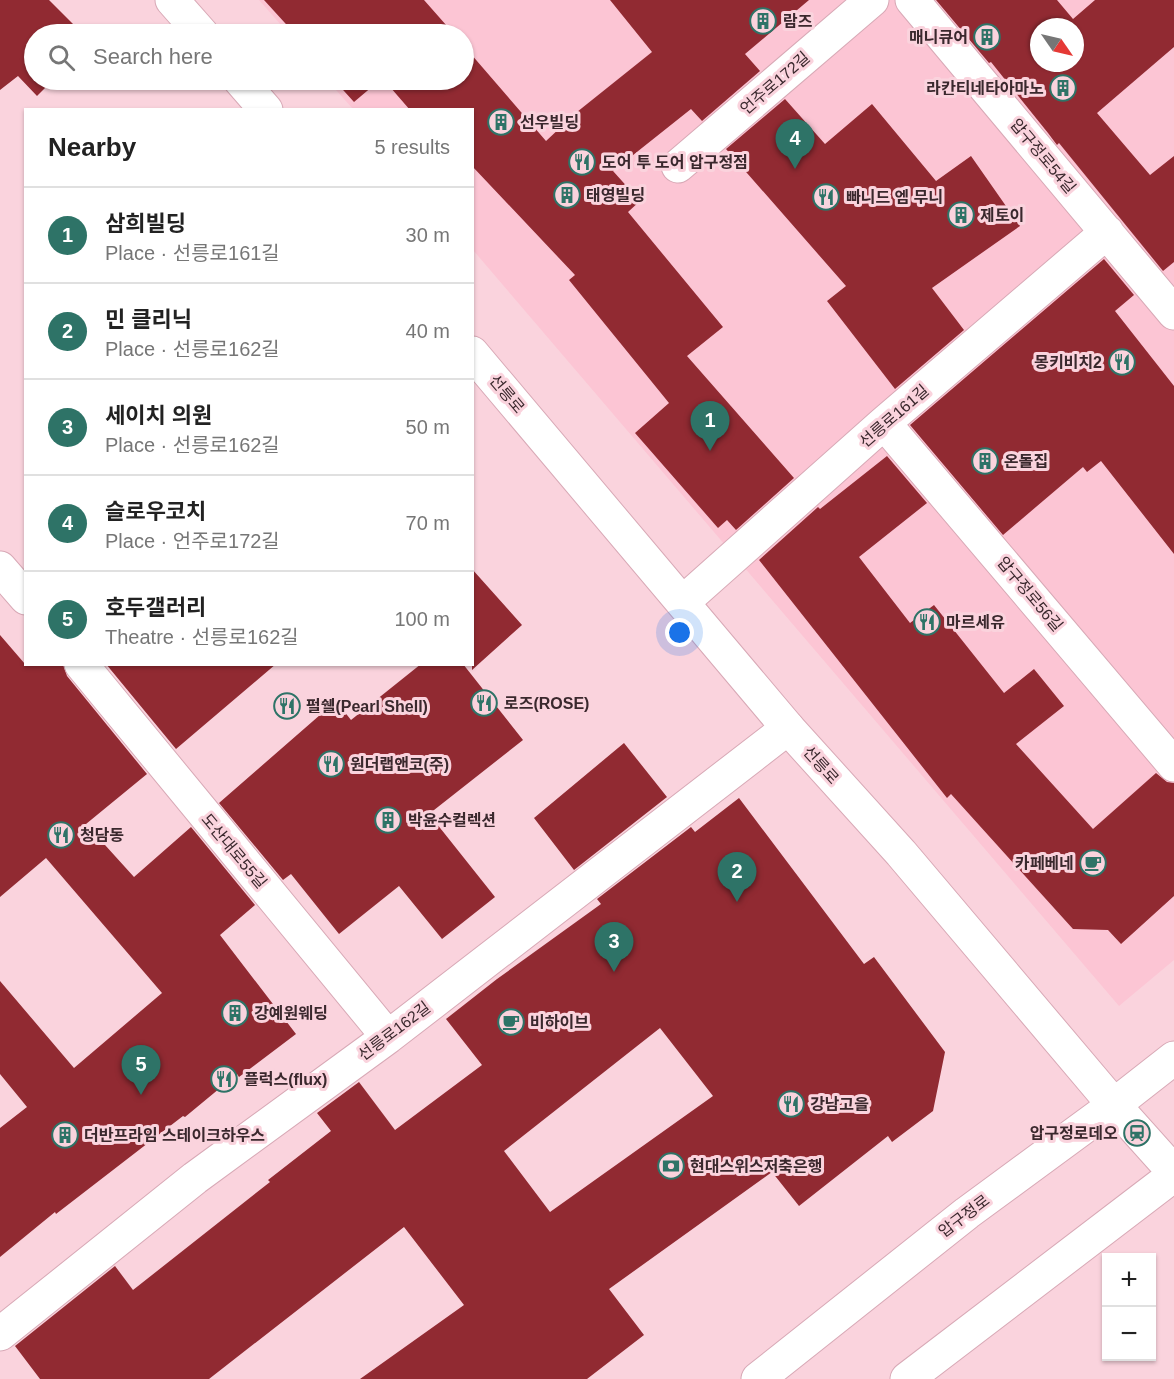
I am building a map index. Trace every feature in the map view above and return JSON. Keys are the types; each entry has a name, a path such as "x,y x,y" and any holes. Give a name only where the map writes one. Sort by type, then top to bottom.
{"street":[{"path":"172,0 193,24"},
{"name":"언주로172길","path":"678,166 872,0"},
{"name":"압구정로54길","path":"912,0 1174,313"},
{"path":"249,90 264,108"},
{"name":"선릉로161길","path":"683,602 884,423 1107,232"},
{"name":"선릉로","path":"474,355 788,728 901,853 1174,1174"},
{"name":"압구정로56길","path":"884,423 1174,765"},
{"path":"0,568 24,596"},
{"name":"도산대로55길","path":"83,666 388,1037"},
{"name":"선릉로162길","path":"0,1334 195,1178 388,1037 788,728"},
{"name":"압구정로","path":"758,1379 967,1213 1174,1058"},
{"path":"907,1379 1174,1174"}],"shaded area":[{"path":"259,0 1174,0 1174,960 1119,1006 474,251 474,108 352,108 336,90 474,90 474,24 280,24"}],"building":[{"path":"0,0 49,0 73,24 24,24 24,82 18,76 0,90"},
{"path":"264,0 424,0 445,24 286,24"},
{"path":"610,0 809,0 745,54 760,71 702,121 691,109 613,171 640,201 628,212 723,327 687,356 794,478 736,530 727,520 718,528 635,433 669,403 569,280 575,275 474,168 474,108 408,108 393,90 474,90 474,58 546,141 577,112 652,52"},
{"path":"936,0 1057,0 1072,18 1030,18 1030,72 1084,72 1084,18 1074,18 1095,0 1174,0 1174,47 1097,113 1150,175 1174,156 1174,262 1163,271 991,62 989,63"},
{"path":"31,90 43,90 37,96"},
{"path":"343,90 368,90 354,102"},
{"path":"785,99 825,144 872,104 936,181 971,156 1020,226 932,288 964,330 895,389 827,301 846,286 726,149"},
{"path":"1104,259 1134,295 1115,311 1174,386 1174,554 1101,461 1087,472 1083,467 1003,535 910,425"},
{"path":"887,456 927,503 859,557 910,623 934,605 1004,693 1034,669 1064,706 1016,744 1093,829 1156,773 1167,782 1174,783 1174,896 1121,944 1108,930 1073,929 951,794 947,798 759,560 818,507 820,509"},
{"path":"474,571 522,625 472,670 474,666"},
{"path":"0,635 24,663 24,666 64,666 67,676 147,774 86,824 134,877 191,827 255,905 220,935 296,1034 239,1077 237,1074 185,1117 183,1116 56,1214 55,1212 0,1257 0,1128 27,1107 0,1074 0,981 74,1068 162,993 46,858 0,897"},
{"path":"108,666 274,666 176,749"},
{"path":"418,666 465,666 523,740 429,814 495,897 442,939 399,886 339,934 291,874 283,880 219,803 336,701 351,720"},
{"path":"624,743 667,797 574,870 534,818"},
{"path":"739,798 864,964 874,957 945,1052 933,1111 892,1142 888,1136 799,1206 772,1172 609,1289 644,1335 587,1379 360,1379 464,1305 404,1227 209,1379 40,1379 15,1346 115,1266 133,1290 331,1131 317,1113 359,1082 395,1130 482,1065 446,1019 601,904 597,899 691,827 695,832","holes":["660,1028 713,1096 550,1212 504,1151"]}],"place":[{"name":"람즈","path":"763,21"},
{"name":"매니큐어","path":"987,37"},
{"name":"라칸티네타아마노","path":"1063,88"},
{"name":"선우빌딩","path":"501,122"},
{"name":"도어 투 도어 압구정점","path":"582,162"},
{"name":"슬로우코치","path":"795,169"},
{"name":"태영빌딩","path":"567,195"},
{"name":"빠니드 엠 무니","path":"826,197"},
{"name":"제토이","path":"961,215"},
{"name":"몽키비치2","path":"1122,362"},
{"name":"삼희빌딩","path":"710,451"},
{"name":"온돌집","path":"985,461"},
{"name":"마르세유","path":"927,622"},
{"name":"로즈(ROSE)","path":"484,703"},
{"name":"펄쉘(Pearl Shell)","path":"287,706"},
{"name":"원더랩앤코(주)","path":"331,764"},
{"name":"박윤수컬렉션","path":"388,820"},
{"name":"청담동","path":"61,835"},
{"name":"카페베네","path":"1093,863"},
{"name":"민 클리닉","path":"737,902"},
{"name":"세이치 의원","path":"614,972"},
{"name":"강예원웨딩","path":"235,1013"},
{"name":"비하이브","path":"511,1022"},
{"name":"플럭스(flux)","path":"224,1079"},
{"name":"호두갤러리","path":"141,1095"},
{"name":"강남고을","path":"791,1104"},
{"name":"압구정로데오","path":"1137,1133"},
{"name":"더반프라임 스테이크하우스","path":"65,1135"},
{"name":"현대스위스저축은행","path":"671,1166"}]}
